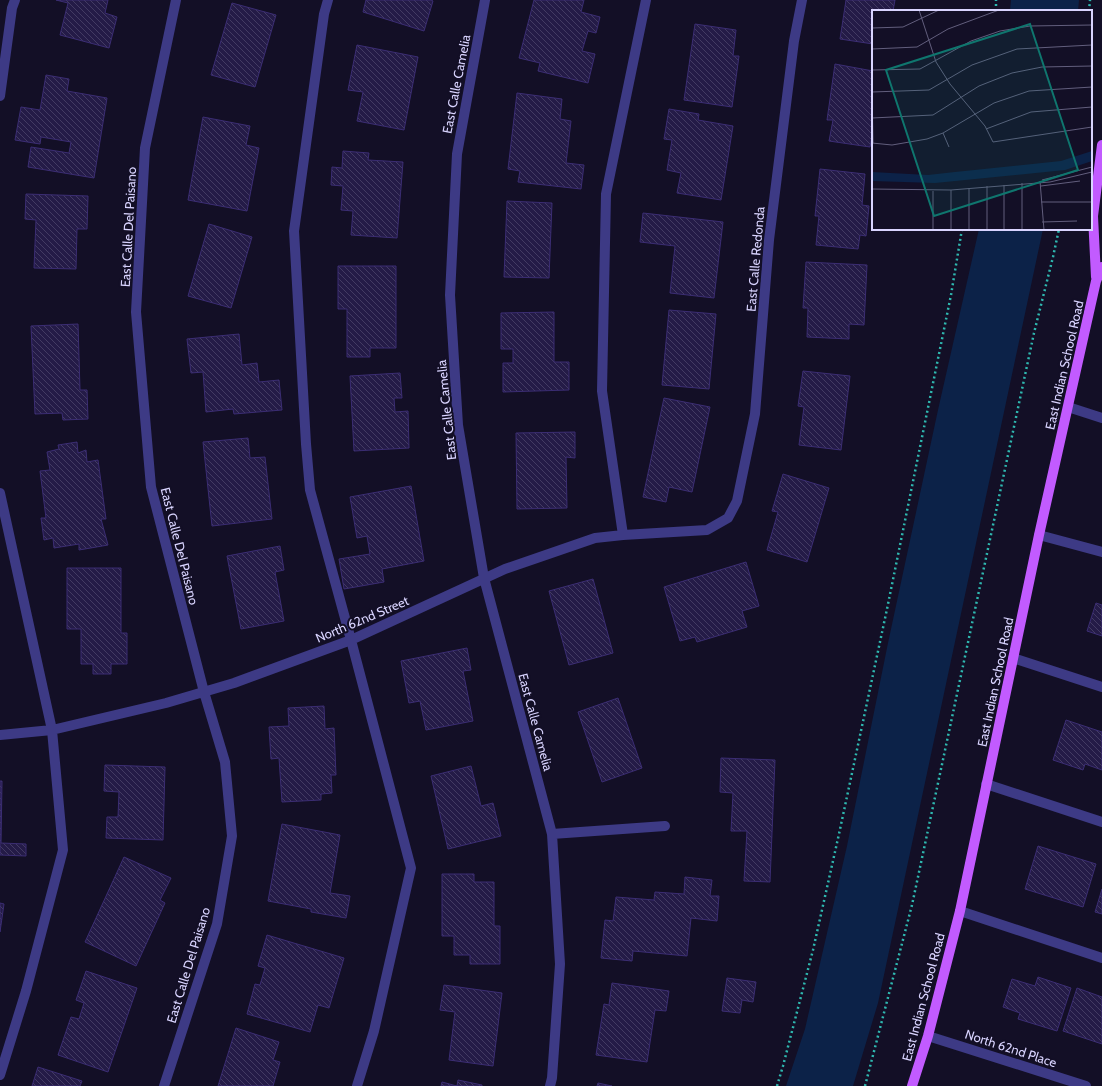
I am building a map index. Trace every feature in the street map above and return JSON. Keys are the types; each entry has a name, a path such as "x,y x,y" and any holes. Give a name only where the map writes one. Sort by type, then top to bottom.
{"main road":[{"name":"East Indian School Road","path":"1099,282 1093,216 1102,145"},
{"name":"East Indian School Road","path":"912,1086 928,1036 960,912 1039,535 1068,406 1102,267"}],"street":[{"path":"0,96 14,0"},
{"name":"East Calle Del Paisano","path":"164,1086 217,924 232,836 225,762 204,692 151,487 136,312 145,148 176,0"},
{"path":"328,0 324,14 294,231 305,436 310,490 351,640 410,868 374,1030 357,1086"},
{"name":"East Calle Camelia","path":"486,0 456,154 450,295 458,425 484,578 552,834 560,964 552,1078 550,1086"},
{"path":"623,535 602,391 606,194 646,0"},
{"name":"East Calle Redonda","path":"728,518 737,502 755,414 769,240 794,41 802,0"},
{"path":"1068,406 1102,418"},
{"path":"0,493 52,730 63,850 26,992 0,1075"},
{"name":"North 62nd Street","path":"0,735 52,730 166,703 234,683 351,640 505,569 595,538 708,530 728,518"},
{"path":"1039,535 1102,552"},
{"path":"1013,658 1102,687"},
{"path":"986,784 1102,822"},
{"path":"552,834 665,826"},
{"path":"960,912 1102,958"},
{"name":"North 62nd Place","path":"928,1036 1086,1086"}],"path":[{"path":"1089,10 1090,0"},
{"path":"776,1086 783,1066 811,957 841,827 950,303 962,230"},
{"path":"865,1086 912,906 1034,333 1059,230"}],"water":[{"path":"1011,0 1079,0 1078,10 1010,10"},
{"path":"979,230 1043,230 878,1003 853,1086 786,1086 805,1029 847,846 888,643"}],"building":[{"path":"56,0 108,0 105,13 117,17 109,48 60,35 68,3"},
{"path":"366,0 433,1 424,31 363,12"},
{"path":"534,0 584,0 581,12 600,17 596,33 588,31 582,51 595,54 588,83 538,71 540,63 519,58"},
{"path":"846,0 895,0 893,10 872,10 872,44 840,39"},
{"path":"232,3 276,15 255,87 211,75"},
{"path":"695,24 736,30 733,56 739,56 732,107 684,100"},
{"path":"357,45 418,57 404,130 357,121 363,92 348,90"},
{"path":"835,64 872,71 872,136 870,147 829,141 833,120 827,120"},
{"path":"46,75 69,79 67,91 107,98 94,178 28,167 31,147 69,153 71,142 41,137 40,144 15,140 21,107 40,110"},
{"path":"517,93 562,99 560,119 571,121 566,163 584,165 581,189 518,182 520,171 508,169"},
{"path":"669,109 699,114 698,120 733,126 721,200 677,193 681,173 667,170 672,140 664,139"},
{"path":"203,117 250,126 246,145 259,148 247,211 188,200"},
{"path":"343,151 369,153 368,160 403,162 397,238 351,235 353,211 341,210 343,186 331,185 332,167 342,168"},
{"path":"820,169 865,174 862,205 869,206 866,236 860,235 858,249 816,245 819,216 815,216"},
{"path":"26,194 88,196 87,229 77,229 76,269 34,268 36,220 25,219"},
{"path":"507,201 552,203 549,278 504,277"},
{"path":"643,213 723,222 714,298 670,293 675,246 640,242"},
{"path":"209,224 252,237 231,308 188,296"},
{"path":"806,262 867,265 864,325 849,324 849,339 807,337 808,308 803,308"},
{"path":"338,266 396,266 396,348 370,348 370,357 347,357 347,309 338,309"},
{"path":"669,310 716,314 709,389 662,385"},
{"path":"554,312 554,362 569,362 569,390 503,392 503,363 513,363 513,349 501,349 501,313"},
{"path":"78,324 80,390 87,390 88,419 63,420 62,413 35,414 31,326"},
{"path":"239,334 242,365 257,363 259,382 279,380 282,410 234,414 233,409 206,412 203,372 191,373 187,339"},
{"path":"803,371 850,376 841,450 799,445 804,407 798,406"},
{"path":"400,373 402,398 394,398 395,412 408,411 409,448 354,451 350,376"},
{"path":"664,398 710,407 692,492 669,487 666,502 643,497"},
{"path":"575,432 575,458 566,457 567,508 517,509 516,433"},
{"path":"248,438 250,458 265,457 272,519 212,526 203,442"},
{"path":"77,442 78,453 86,450 87,462 98,460 106,519 101,519 108,545 79,550 79,544 54,548 53,538 44,540 41,518 46,518 40,471 50,470 47,452 59,449 58,445"},
{"path":"783,474 829,488 807,562 767,550 778,512 772,511"},
{"path":"411,486 424,561 382,569 384,582 344,589 339,559 370,554 367,536 357,538 350,497"},
{"path":"280,546 284,570 275,572 284,621 241,629 227,556"},
{"path":"746,562 759,606 742,611 747,627 697,642 695,637 680,641 664,587"},
{"path":"67,568 121,568 121,633 127,633 127,664 111,664 111,674 93,674 93,664 81,664 81,629 67,629"},
{"path":"593,579 613,653 569,665 549,591"},
{"path":"1096,603 1102,605 1102,636 1087,631"},
{"path":"467,648 471,670 463,671 473,721 426,730 420,701 409,703 401,661"},
{"path":"618,698 642,768 602,782 578,712"},
{"path":"324,706 325,729 334,728 336,775 331,775 332,793 321,794 321,800 282,802 279,758 271,759 269,727 289,726 288,708"},
{"path":"1066,720 1102,732 1102,770 1085,764 1083,770 1053,760"},
{"path":"721,758 775,760 770,882 744,881 747,831 731,831 733,793 720,792"},
{"path":"105,765 165,767 163,840 106,838 107,817 118,817 119,792 104,791"},
{"path":"471,766 481,806 493,803 501,836 448,849 431,776"},
{"path":"0,781 2,781 1,843 26,844 26,856 0,855"},
{"path":"282,824 340,835 330,893 350,896 346,918 311,912 311,909 268,901"},
{"path":"1038,846 1096,864 1083,907 1025,889"},
{"path":"124,857 171,878 160,900 165,903 136,966 85,942"},
{"path":"442,874 474,874 474,882 494,882 494,926 500,926 500,964 470,964 470,955 454,955 454,936 442,936"},
{"path":"685,877 712,880 710,896 719,896 717,921 691,918 687,956 633,951 632,961 601,958 605,920 613,921 616,897 654,900 655,892 684,894"},
{"path":"1102,889 1102,914 1095,912"},
{"path":"0,903 4,904 0,932"},
{"path":"267,935 344,958 329,1008 318,1005 310,1032 247,1014 255,984 260,985 265,968 258,966"},
{"path":"86,971 137,988 108,1072 58,1055 71,1017 79,1019 84,1003 76,1000"},
{"path":"1038,977 1071,988 1057,1031 1018,1019 1020,1013 1003,1007 1012,979 1035,986"},
{"path":"727,978 756,982 753,1002 742,1000 740,1013 722,1011"},
{"path":"612,983 669,991 666,1011 655,1010 647,1062 596,1055 604,1004 609,1005"},
{"path":"444,985 502,993 493,1066 449,1060 455,1012 440,1010"},
{"path":"1077,988 1102,997 1102,1044 1063,1031"},
{"path":"236,1028 279,1042 273,1060 280,1062 273,1086 218,1086"},
{"path":"38,1067 82,1081 80,1086 32,1086"},
{"path":"458,1080 482,1085 482,1086 457,1086"},
{"path":"442,1082 457,1086 441,1086"},
{"path":"598,1083 612,1086 597,1086"}]}
